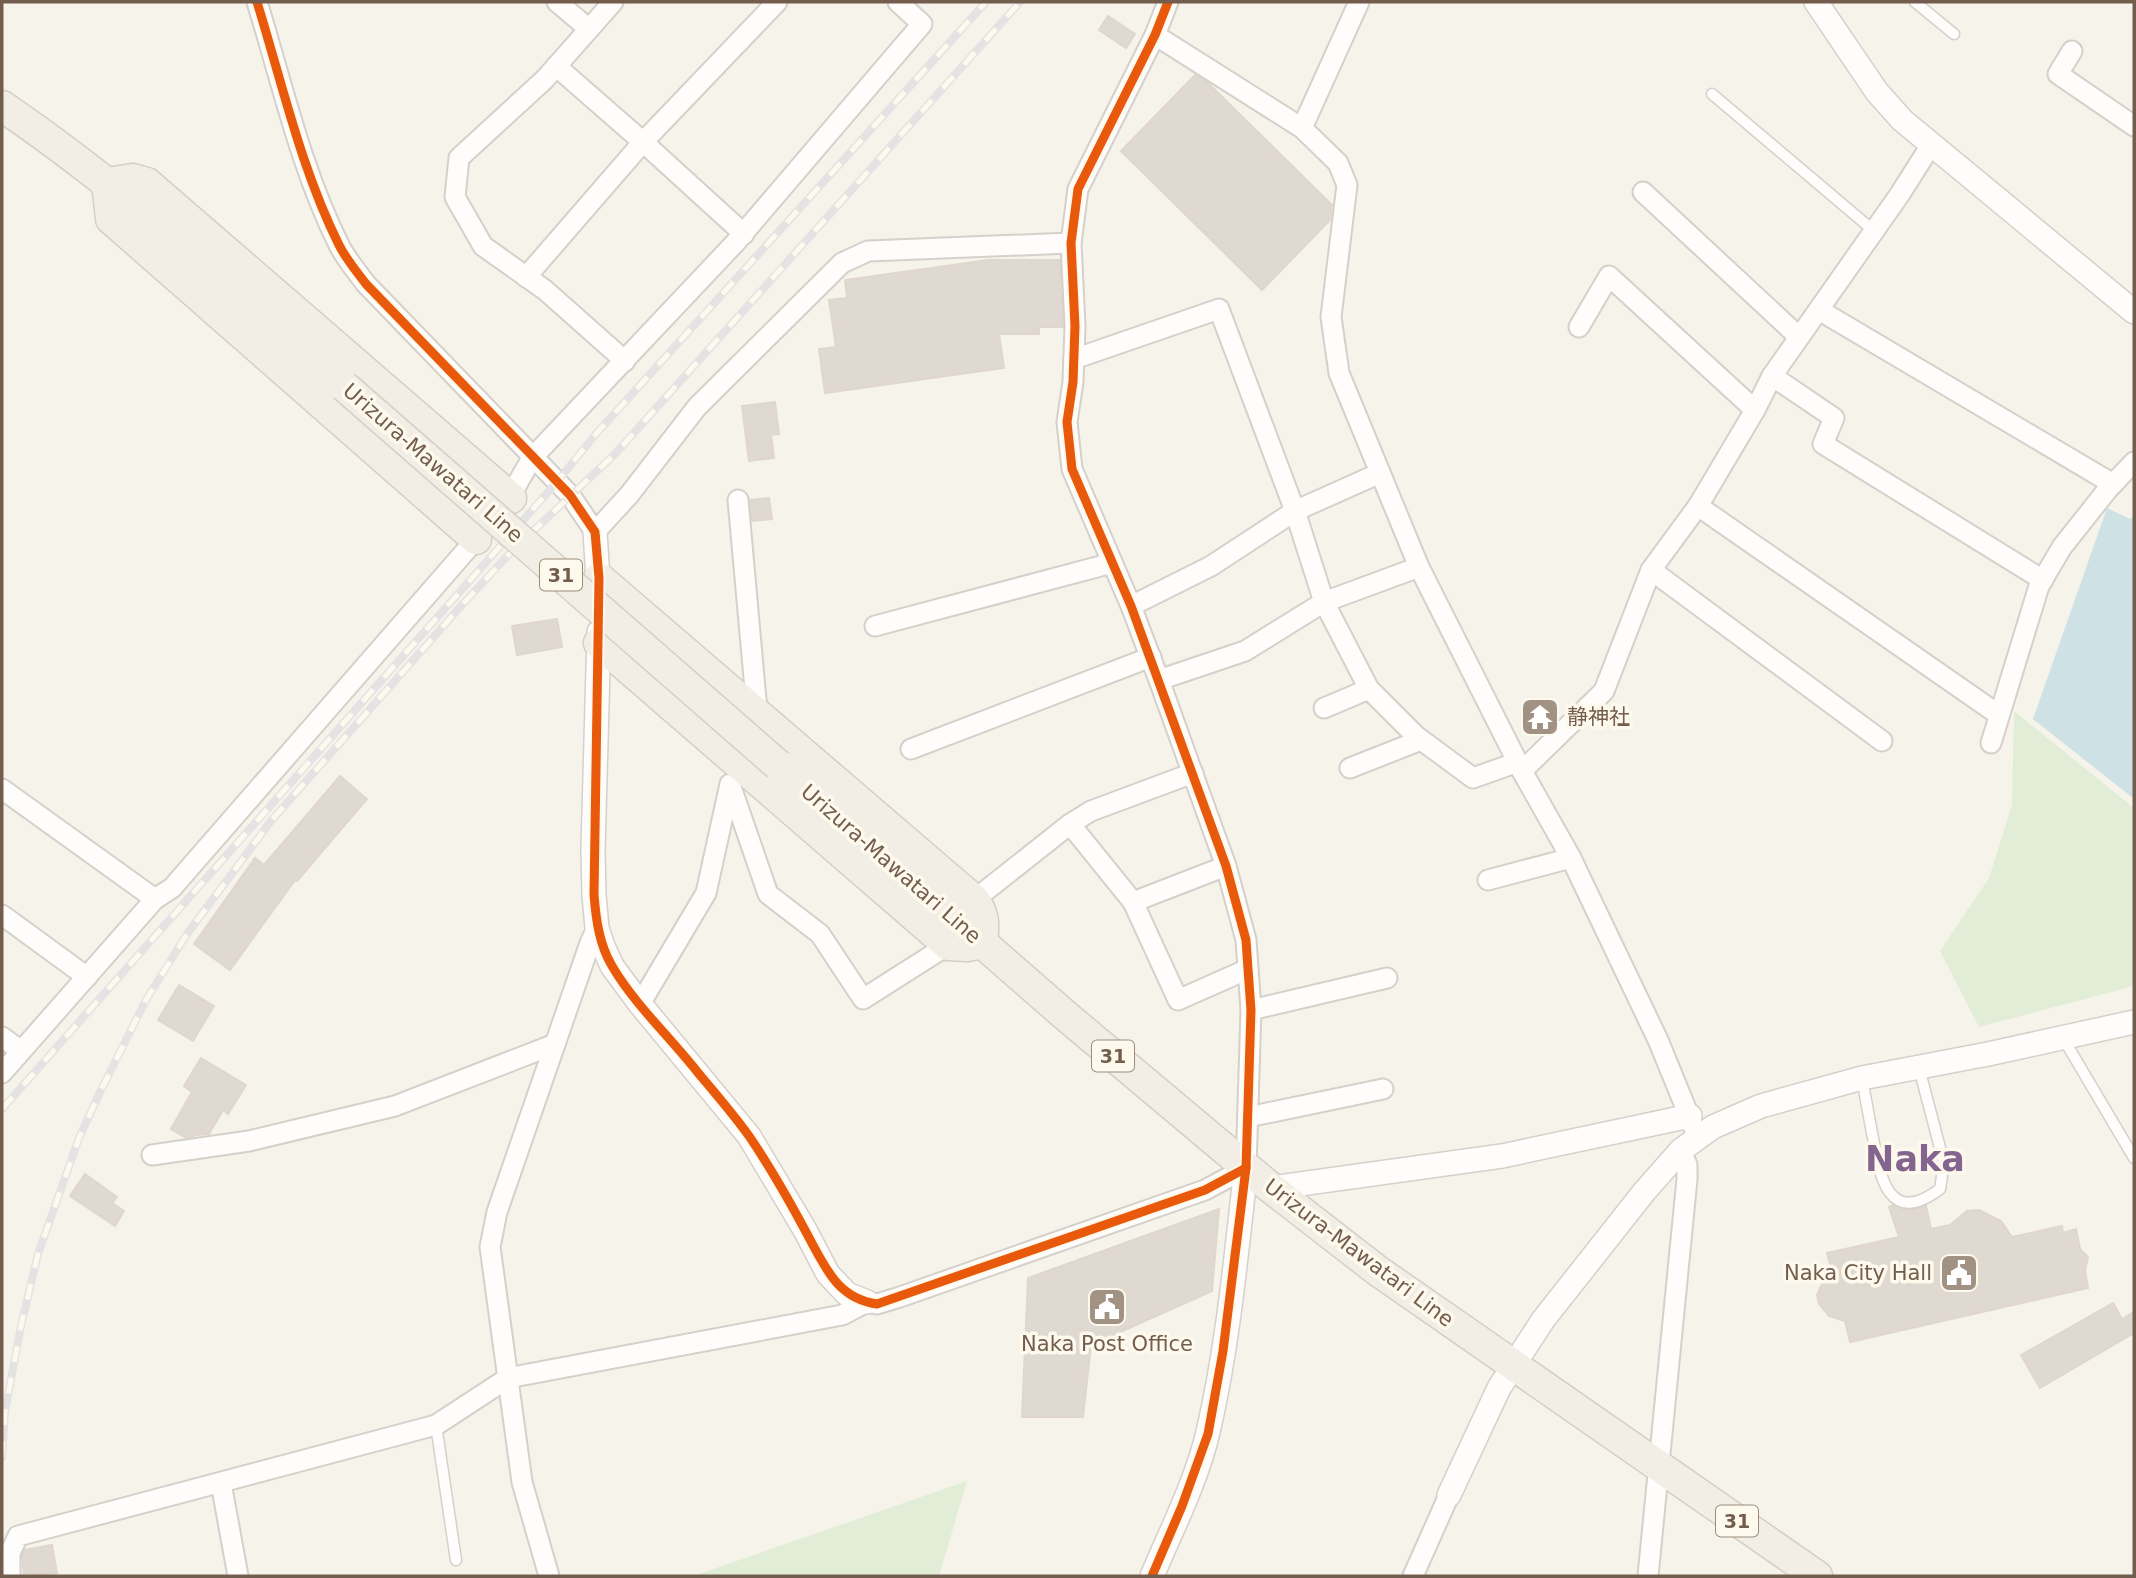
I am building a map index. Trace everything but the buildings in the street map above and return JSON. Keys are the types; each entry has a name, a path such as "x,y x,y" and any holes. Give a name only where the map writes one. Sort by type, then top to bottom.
{"main road":[{"name":"Urizura-Mawatari Line","path":"2,106 107,183 170,234 982,943 1246,1168 1378,1271 1816,1576"},
{"path":"477,539 111,219 107,183 134,179 147,183 511,498"},
{"path":"599,578 974,900 982,911 985,925 982,943 967,946 947,945 729,770 599,643"}],"street":[{"path":"257,2 298,138 340,247 366,284 569,495 595,532 599,578 593,850 597,928 612,966 749,1136 828,1274 847,1294 877,1304 1205,1190 1246,1168"},
{"path":"557,2 589,29"},
{"path":"613,2 545,79 459,158 454,197 483,246 545,290 625,361"},
{"path":"526,276 643,142 777,2"},
{"path":"2,1073 155,899 172,888 477,539 511,498 532,458 744,233 922,24 898,2"},
{"path":"1152,1576 1182,1506 1208,1434 1223,1352 1246,1168 1251,1010 1246,940 1226,866 1159,680 1131,606 1072,469 1067,422 1074,359 1071,243 1078,189 1155,35 1168,2"},
{"path":"1301,128 1359,2"},
{"path":"1816,2 1877,92 1902,120 2134,312"},
{"path":"1155,35 1301,128 1338,163 1347,185 1331,317 1339,373 1419,567 1520,766 1571,858 1658,1040 1690,1116 1687,1179 1648,1576"},
{"path":"2072,51 2058,74 2134,126"},
{"path":"556,66 744,233"},
{"path":"1074,359 1219,309 1295,511 1324,602 1368,688 1421,740 1473,778 1520,766 1604,691 1651,570 1698,506 1772,376 1931,145"},
{"path":"1643,192 1799,337"},
{"path":"595,532 629,495 697,408 842,264 867,251 1071,243"},
{"path":"1579,327 1609,276 1755,410"},
{"path":"1819,310 2113,484"},
{"path":"1772,376 1834,418 1823,444 2043,580"},
{"path":"1992,744 2043,580 2062,547 2134,462"},
{"path":"1131,606 1211,566 1295,511 1380,473"},
{"path":"738,500 757,711"},
{"path":"1698,506 1999,715"},
{"path":"876,626 1112,563"},
{"path":"1159,680 1245,651 1324,602 1419,567"},
{"path":"1651,570 1882,741"},
{"path":"911,749 1150,657"},
{"path":"1324,708 1368,688"},
{"path":"1350,768 1421,740"},
{"path":"729,770 768,894 820,934 863,999 947,945"},
{"path":"640,1004 706,893 729,770"},
{"path":"974,900 1070,824 1091,811 1193,773"},
{"path":"2,789 155,899"},
{"path":"1070,824 1133,902 1178,1000 1248,969"},
{"path":"1488,880 1571,858"},
{"path":"1133,902 1226,866"},
{"path":"2,915 87,976"},
{"path":"549,1576 522,1482 490,1247 497,1212 597,928"},
{"path":"1251,1010 1387,978"},
{"path":"1413,1576 1499,1388 1513,1366 1584,1265 1644,1192 1690,1144 1713,1127 1761,1107 1862,1078 2134,1023"},
{"path":"2,1037 21,1051"},
{"path":"152,1155 249,1141 395,1106 555,1044"},
{"path":"1248,1117 1383,1089"},
{"path":"1271,1188 1502,1156 1690,1116"},
{"path":"10,1576 10,1553 18,1536 436,1425 508,1378 842,1315 867,1302"},
{"path":"221,1483 238,1576"}],"lane":[{"path":"1915,2 1954,34"},
{"path":"1712,94 1874,231"},
{"path":"2063,1038 2134,1158"},
{"path":"1862,1078 1884,1186 1893,1198 1907,1202 1926,1200 1940,1189 1944,1163 1919,1068"},
{"path":"436,1425 456,1560"}],"green space":[{"path":"2014,711 2134,808 2134,986 1979,1027 1940,951 1989,878 2012,805"},
{"path":"967,1481 939,1576 693,1576"}],"shaded area":[{"path":"2107,508 2130,519 2134,515 2134,799 2033,719"}],"railway":[{"path":"2,1109 557,482 595,435 986,2"},
{"path":"2,1457 5,1411 38,1254 79,1138 146,1000 187,934 271,821 461,606 512,551 615,454 1020,2"}],"cycle path":[{"path":"257,2 303,156 326,216 345,255 366,284 570,495 595,532 599,578 594,895 601,940 612,966 631,994 749,1136 831,1276 855,1297 877,1304 1205,1190 1246,1168"},
{"path":"1152,1576 1182,1506 1208,1434 1223,1351 1246,1168 1251,1010 1246,940 1226,866 1131,606 1072,469 1067,422 1073,382 1075,326 1071,243 1078,189 1155,35 1168,2"}],"place":[{"name":"静神社","path":"1540,717"},
{"name":"Naka City Hall","path":"1959,1273"},
{"name":"Naka Post Office","path":"1107,1307"}],"district":[{"name":"Naka","path":"1915,1159"}]}
